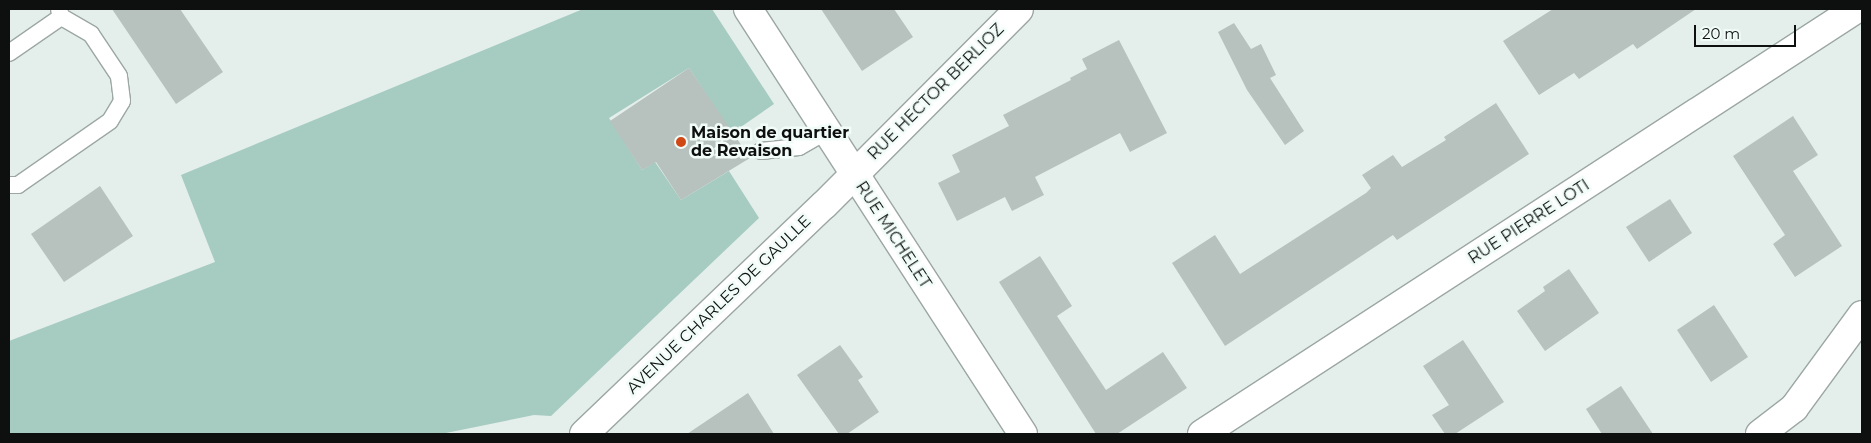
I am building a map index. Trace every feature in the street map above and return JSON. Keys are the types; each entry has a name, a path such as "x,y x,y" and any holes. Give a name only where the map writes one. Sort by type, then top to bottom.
{"street":[{"name":"RUE MICHELET","path":"748,9 1023,434"},
{"name":"RUE HECTOR BERLIOZ","path":"854,175 1019,9"},
{"name":"RUE PIERRE LOTI","path":"1202,434 1856,9"},
{"name":"AVENUE CHARLES DE GAULLE","path":"584,434 854,175"},
{"path":"1760,434 1794,408 1862,315"}],"lane":[{"path":"9,53 60,13 91,34 119,76 122,101 110,121 18,185 9,185"},
{"path":"761,151 799,147 827,132"}],"green space":[{"path":"583,9 712,9 774,104 732,133 689,68 609,118 642,170 655,162 681,200 729,171 759,218 551,416 534,415 441,434 9,434 9,341 215,262 181,175"}],"building":[{"path":"112,9 180,9 223,72 176,104"},
{"path":"821,9 894,9 913,37 862,71"},
{"path":"1553,9 1696,9 1637,49 1633,44 1579,79 1574,73 1539,95 1503,41"},
{"path":"1234,23 1251,49 1261,44 1276,75 1270,78 1304,131 1285,145 1247,90 1218,32"},
{"path":"1119,40 1167,133 1130,152 1120,133 1035,177 1044,195 1012,211 1005,197 957,221 938,183 960,172 952,155 1009,126 1003,115 1071,80 1070,78 1087,69 1082,59"},
{"path":"689,68 750,158 681,200 656,162 642,170 610,121"},
{"path":"1496,103 1529,154 1397,240 1393,235 1225,346 1172,263 1215,235 1240,274 1366,193 1371,188 1362,175 1393,155 1402,167 1446,140 1444,137"},
{"path":"1793,116 1818,155 1793,171 1842,246 1795,277 1773,244 1785,235 1733,156"},
{"path":"100,186 133,236 64,282 31,234"},
{"path":"1670,199 1692,233 1649,262 1626,227"},
{"path":"1040,256 1072,306 1057,316 1106,390 1163,352 1187,388 1117,434 1096,434 999,282"},
{"path":"1569,269 1599,313 1545,351 1517,311 1545,291 1543,287"},
{"path":"1714,305 1748,357 1711,382 1677,330"},
{"path":"1463,340 1504,402 1455,434 1445,434 1432,415 1449,405 1423,366"},
{"path":"840,345 863,377 858,380 879,412 847,434 839,434 797,375"},
{"path":"1621,386 1653,434 1602,434 1586,409"},
{"path":"748,393 774,434 687,434"}],"place":[{"name":"Maison de quartier de Revaison","path":"681,142"}]}
